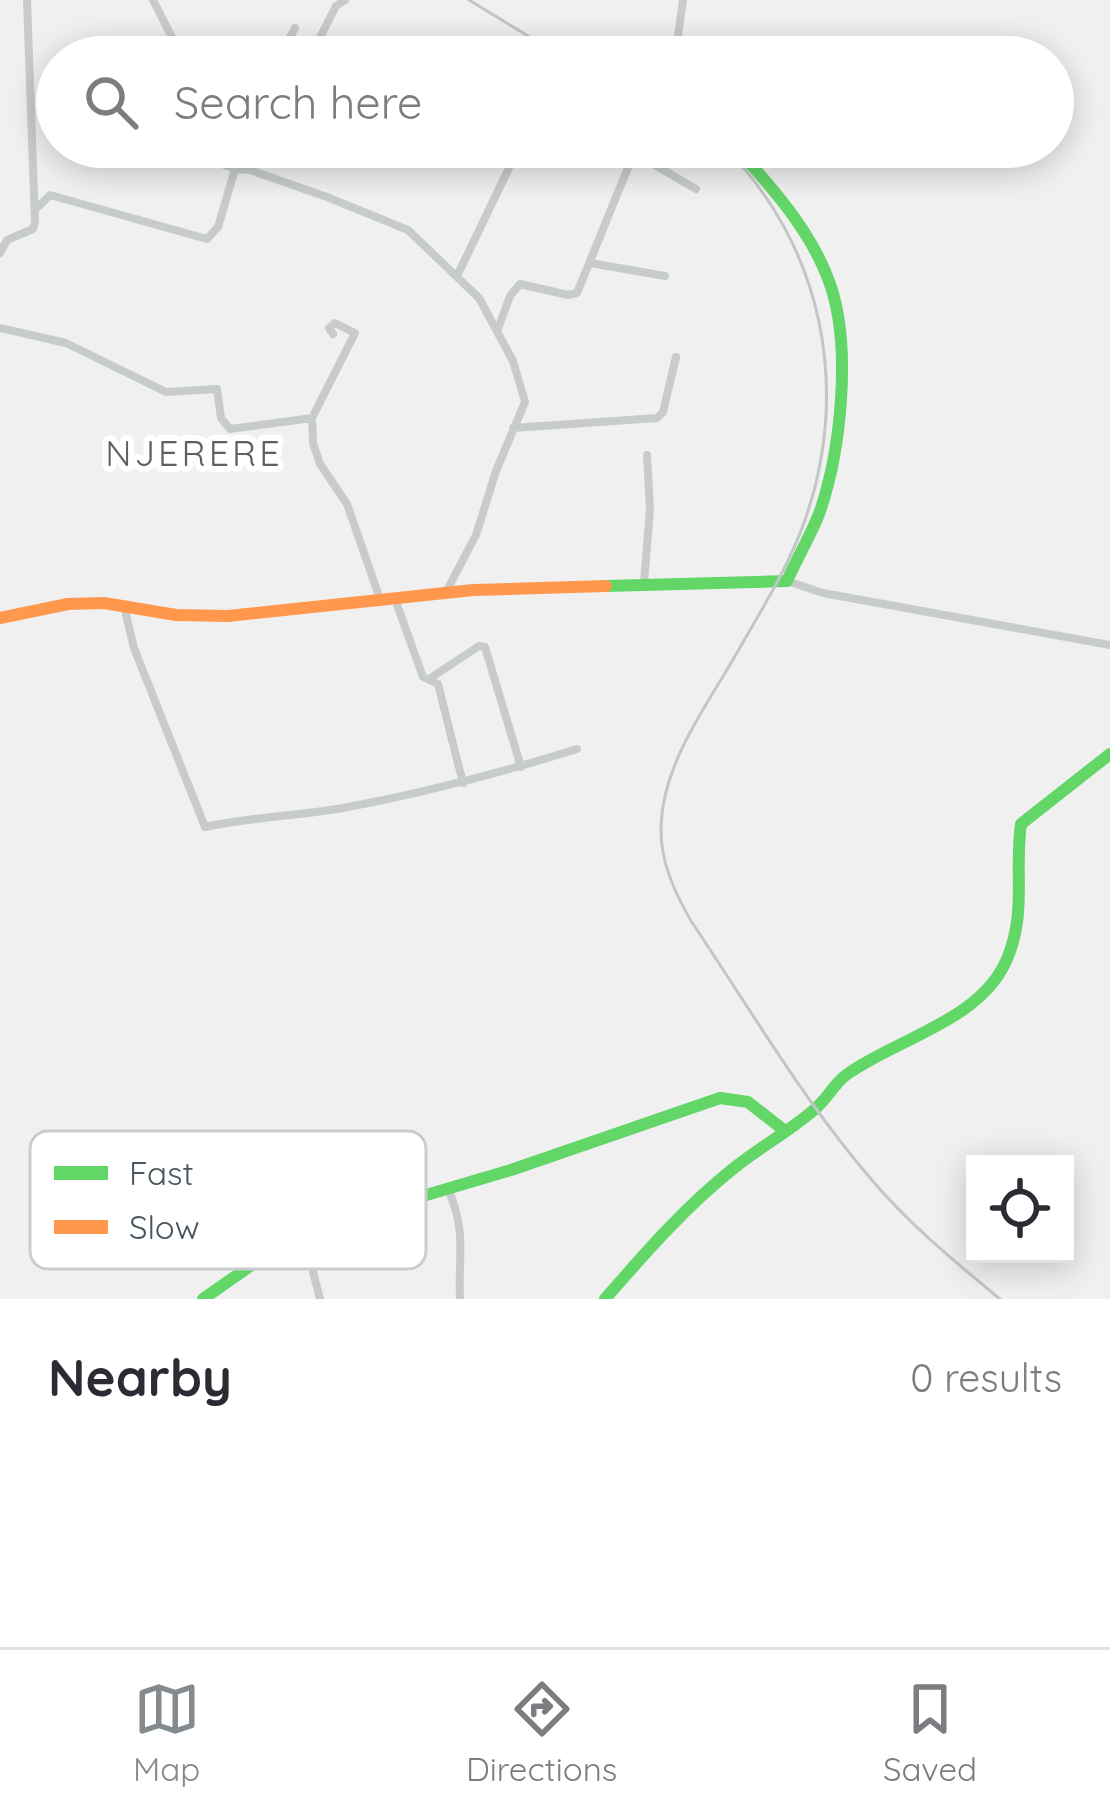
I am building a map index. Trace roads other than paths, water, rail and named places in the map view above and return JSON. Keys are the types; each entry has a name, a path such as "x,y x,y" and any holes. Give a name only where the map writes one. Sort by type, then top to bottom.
{"street":[{"path":"0,253 7,240 33,229 27,0"},
{"path":"153,0 171,36"},
{"path":"321,36 336,6 345,0"},
{"path":"678,36 683,0"},
{"path":"291,36 295,28"},
{"path":"458,274 509,168"},
{"path":"497,330 502,311 520,284 572,295 584,280 628,168"},
{"path":"660,168 696,189"},
{"path":"750,168 814,250 837,307 837,426 828,481 820,512 787,580"},
{"path":"35,210 50,195 207,239 218,227 235,169 250,170 395,224 458,274 497,330 524,392 523,408 476,535 445,593"},
{"path":"590,263 665,276"},
{"path":"333,334 329,328 335,323 355,333 312,418 314,448 347,504 380,599"},
{"path":"0,328 66,343 166,392 217,389 220,418 230,429 312,418"},
{"path":"513,428 657,418 663,412 676,357"},
{"path":"644,583 650,509 647,455"},
{"path":"0,618 68,604 124,604 176,615 229,616 445,593 787,580 838,596 1110,645"},
{"path":"395,599 400,621 428,680 438,684 463,783"},
{"path":"124,604 134,649 205,827 242,818 337,809 463,783 577,749"},
{"path":"428,680 485,646 520,767"},
{"path":"605,1299 656,1240 731,1170 818,1107 852,1070 985,995 1006,961 1016,928 1022,885 1017,851 1021,824 1110,754"},
{"path":"426,1195 728,1096 752,1102 785,1131"},
{"path":"448,1189 463,1238 460,1299"},
{"path":"203,1299 246,1269"},
{"path":"312,1269 320,1299"}],"railway":[{"path":"469,0 528,36"},
{"path":"742,168 785,228 805,274 819,322 826,421 819,471 799,537 678,756 661,826 666,864 691,921 846,1149 916,1227 1000,1299"}],"district":[{"name":"NJERERE","path":"194,452"}]}
